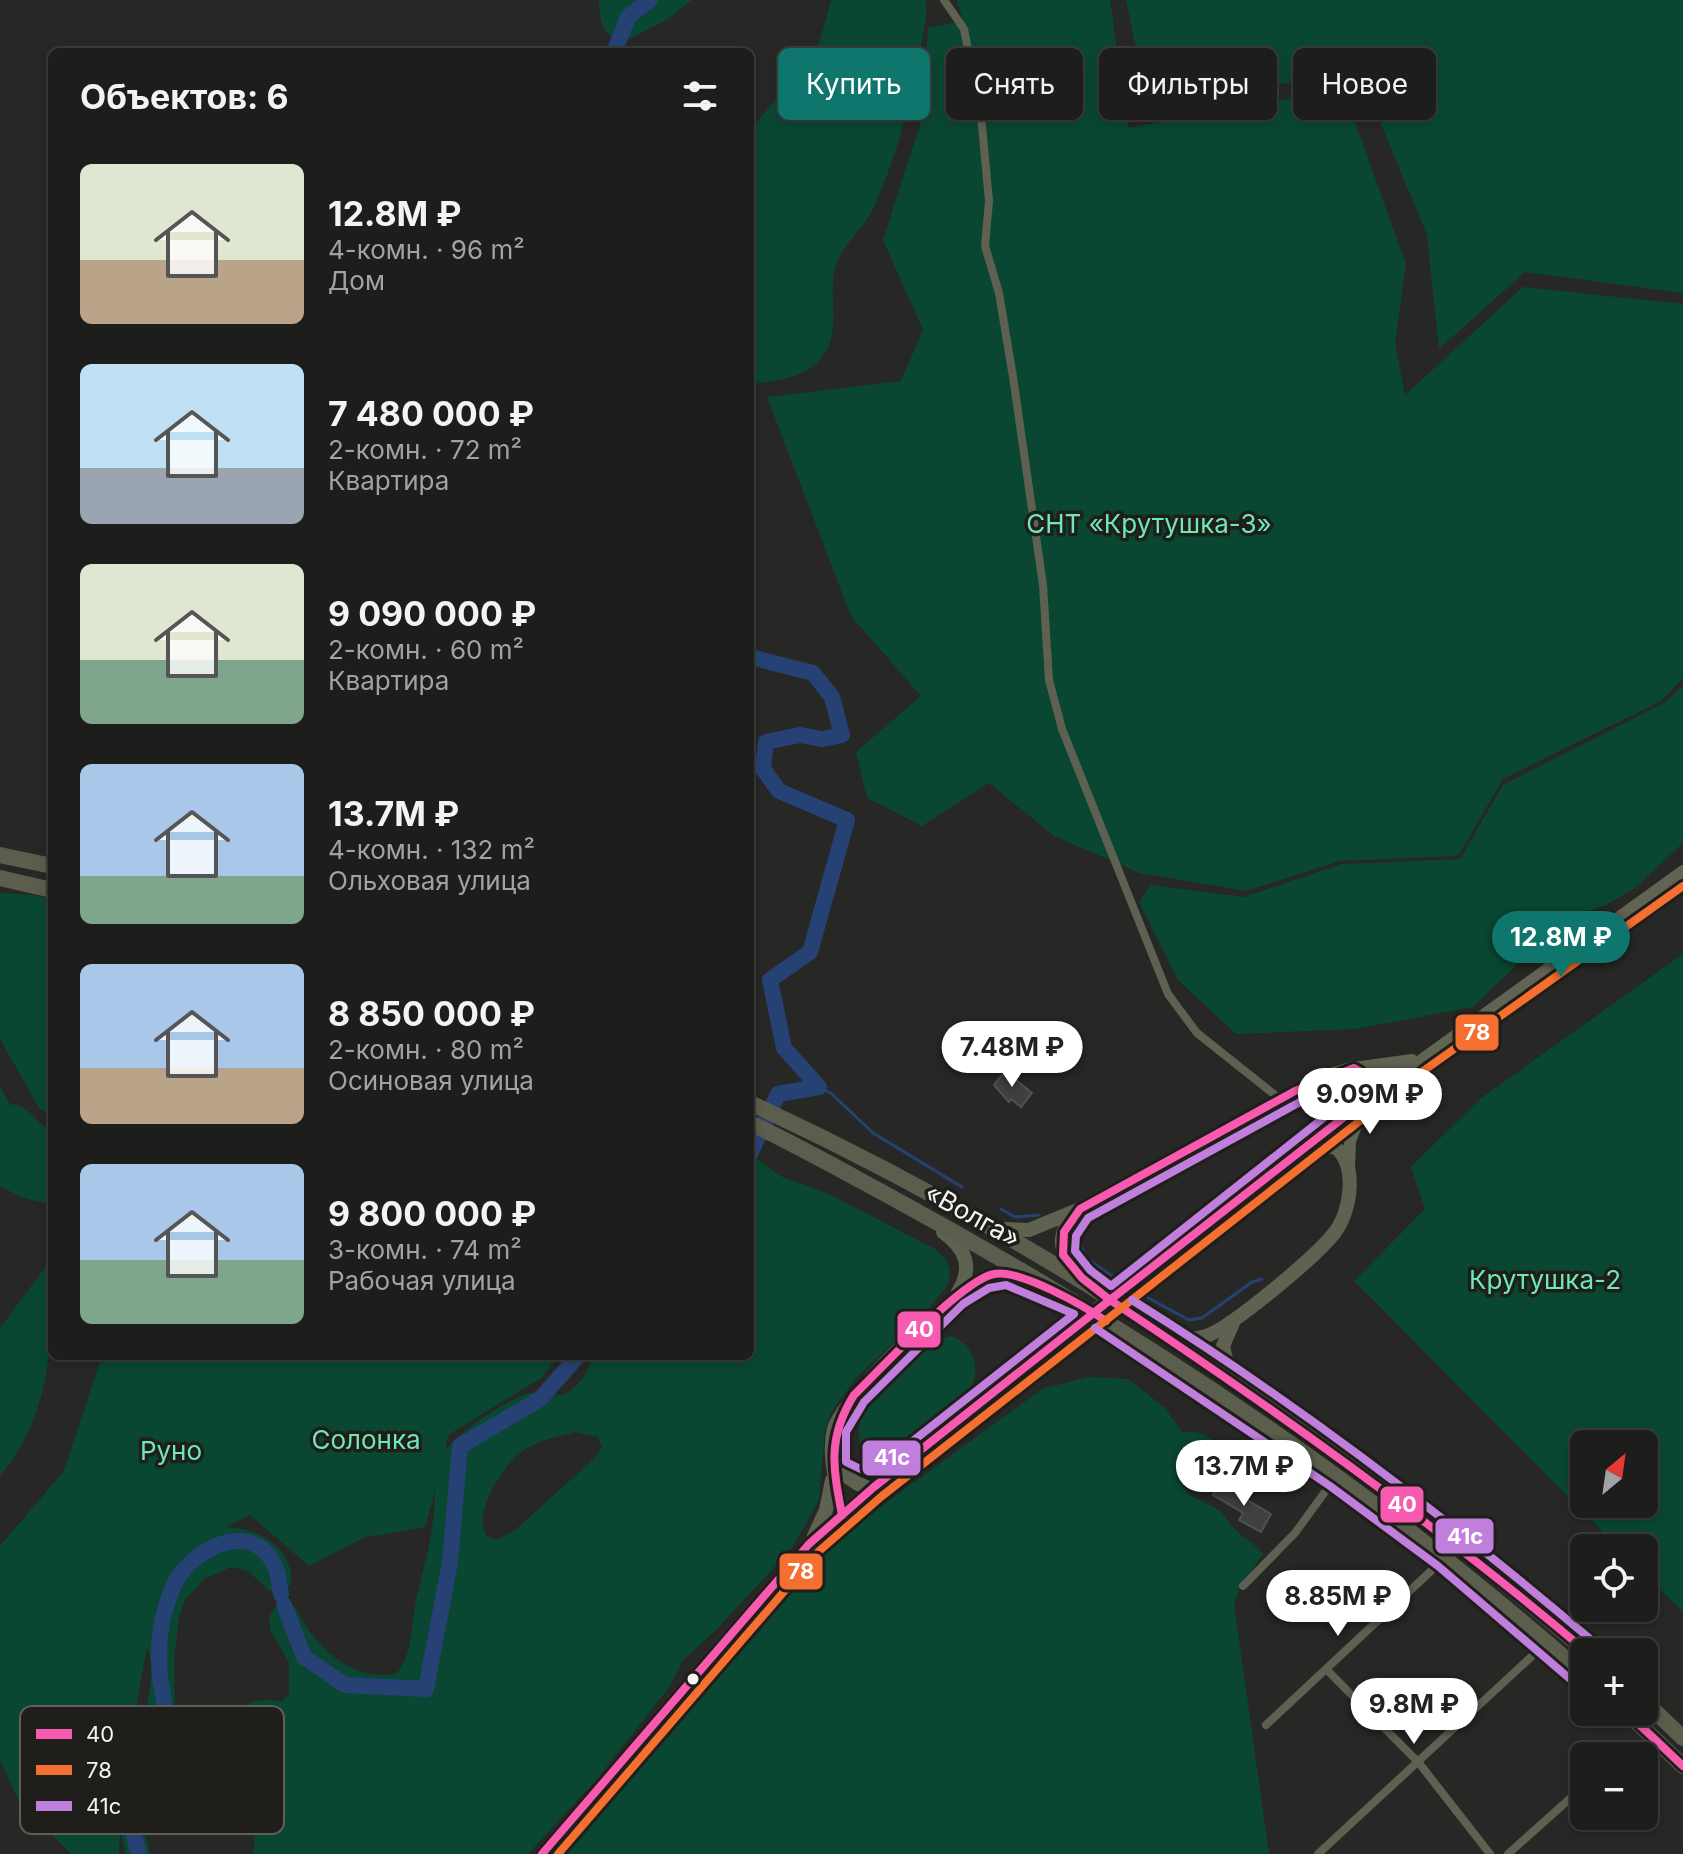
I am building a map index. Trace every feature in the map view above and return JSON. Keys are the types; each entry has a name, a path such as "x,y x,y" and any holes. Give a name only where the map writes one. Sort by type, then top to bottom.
{"highway":[{"path":"0,855 48,865"},
{"path":"0,878 48,889"},
{"name":"«Волга»","path":"754,1105 961,1210 1079,1275 1373,1480 1570,1638"},
{"name":"«Волга»","path":"754,1125 798,1145 984,1247 1071,1298 1195,1378 1337,1476 1445,1557 1570,1663"},
{"path":"1658,1714 1683,1738"},
{"path":"1641,1726 1683,1766"}],"main road":[{"path":"542,1854 809,1544 874,1487 1057,1341 1366,1100 1370,1082 1366,1074 1354,1068 1321,1078 1080,1209 1029,1230 1006,1229"},
{"path":"1160,1332 1198,1338 1236,1319 1335,1233 1347,1202 1349,1167 1335,1147 1305,1147"},
{"path":"906,1205 954,1240 964,1253 966,1278 956,1295"},
{"path":"1079,1275 1063,1255 1062,1238 1067,1224 1080,1209"},
{"path":"961,1210 1006,1229 1079,1275"},
{"path":"842,1515 834,1468 834,1429 846,1405 956,1295 985,1277 1007,1273 1071,1298"},
{"path":"1231,1381 1223,1346 1236,1319"},
{"path":"834,1468 858,1484 874,1487"},
{"path":"809,1544 826,1510 834,1468"}],"street":[{"path":"944,0 964,29 981,115 989,201 985,246 999,293 1011,363 1043,585 1049,680 1062,729 1168,994 1197,1033 1280,1099"},
{"path":"1349,1167 1350,1141 1366,1100 1683,871"},
{"path":"1354,1068 1419,1059"},
{"path":"1243,1586 1295,1533 1327,1489"},
{"path":"1266,1725 1431,1571"},
{"path":"1318,1854 1531,1657"},
{"path":"1327,1670 1419,1763 1490,1854"},
{"path":"1508,1854 1570,1799"}],"green space":[{"path":"599,0 692,0 668,19 621,43 609,35 603,26"},
{"path":"831,0 925,0 927,10 920,48 816,48"},
{"name":"СНТ «Крутушка-3»","path":"957,0 1110,0 1117,48 1099,48 1099,120 1127,120 1128,128 1172,120 1277,120 1277,101 1293,98 1293,120 1354,120 1406,264 1395,343 1405,395 1523,287 1683,304 1683,678 1661,701 1503,779 1458,856 1340,861 1246,891 1140,873 1054,836 989,783 922,826 867,798 856,752 921,696 851,616 767,397 901,381 923,330 883,240 920,120 930,120 928,28 963,21"},
{"path":"1126,0 1683,0 1683,293 1525,272 1439,349 1427,235 1379,120 1436,120 1436,48 1293,48 1293,82 1277,85 1277,48 1136,48"},
{"path":"778,97 778,120 904,120 875,205 837,262 833,285 832,335 828,347 815,365 798,375 754,383 754,125"},
{"path":"1683,686 1683,843 1635,888 1604,906 1577,914 1538,944 1473,1007 1355,1029 1236,1034 1178,980 1139,902 1151,885 1244,897 1342,864 1460,859 1503,785 1664,703"},
{"path":"0,893 35,895 48,899 48,1114 39,1108 0,1039"},
{"name":"Крутушка-2","path":"1683,954 1683,1612 1658,1587 1658,1534 1605,1534 1589,1518 1658,1518 1658,1430 1570,1430 1570,1499 1354,1281 1425,1209 1411,1167 1480,1099"},
{"path":"0,1087 10,1104 21,1106 48,1130 48,1204 21,1197 0,1186"},
{"name":"Руно","path":"754,1156 780,1176 829,1194 935,1249 947,1261 950,1272 948,1284 926,1312 857,1377 832,1411 825,1429 819,1500 792,1548 714,1632 683,1660 670,1686 597,1779 528,1854 252,1854 254,1834 284,1834 284,1706 244,1706 256,1701 282,1701 289,1694 289,1663 270,1629 269,1617 280,1606 295,1607 323,1647 349,1667 380,1675 397,1673 409,1646 432,1530 435,1490 425,1527 363,1538 309,1566 250,1515 226,1527 250,1531 273,1543 288,1562 290,1587 269,1591 248,1571 231,1567 204,1579 185,1600 179,1617 174,1659 175,1706 146,1706 151,1669 147,1648 136,1706 20,1706 20,1804 0,1760 0,1546 64,1471 101,1360 556,1360 541,1378 448,1435 445,1452 470,1427 494,1411 526,1394 559,1395 568,1392 589,1368 591,1360 754,1360","holes":["575,1432 598,1437 602,1447 595,1458 514,1531 496,1540 486,1535 483,1525 487,1500 501,1475 519,1454 544,1440"]},
{"path":"48,1263 48,1359 40,1400 18,1451 0,1476 0,1328"},
{"path":"951,1336 965,1345 973,1357 975,1372 971,1387 910,1442 888,1453 869,1453 863,1448 859,1432 862,1414 873,1395 915,1353"},
{"path":"1088,1377 1128,1379 1164,1407 1182,1432 1201,1434 1218,1444 1240,1476 1235,1483 1215,1477 1192,1463 1184,1465 1183,1487 1221,1512 1236,1531 1263,1554 1240,1587 1234,1604 1269,1854 555,1854 838,1538 1042,1389"},
{"path":"51,1834 120,1834 119,1854 71,1854"},
{"path":"122,1834 145,1834 150,1854 125,1854"}],"building":[{"path":"1005,1071 1032,1093 1021,1107 1011,1099 1009,1102 994,1085"},
{"path":"1220,1484 1271,1514 1261,1532 1239,1520 1243,1513 1213,1495"}],"waterway":[{"name":"Солонка","path":"616,48 628,17 650,0"},
{"name":"Солонка","path":"754,658 813,673 832,697 842,735 822,739 800,735 766,742 763,769 779,791 847,820 810,952 770,980 784,1048 819,1087 778,1094 754,1145"},
{"path":"819,1087 832,1094 873,1133 962,1187"},
{"path":"1001,1209 1015,1217 1039,1215"},
{"path":"1072,1235 1079,1240 1086,1258 1124,1284"},
{"path":"1130,1288 1189,1320 1202,1318 1252,1282 1262,1279"},
{"name":"Солонка","path":"284,1605 304,1657 345,1685 426,1689 450,1562 460,1446 540,1399 574,1360"},
{"name":"Солонка","path":"164,1706 159,1665 162,1621 173,1587 192,1562 220,1544 235,1541 250,1543 263,1550 274,1564 281,1594"},
{"name":"Солонка","path":"133,1834 139,1854"}],"transit line":[{"name":"78","path":"558,1854 818,1552 882,1496 1426,1069 1683,886"},
{"name":"40","path":"1354,1068 1364,1074 1368,1081 1366,1100 1110,1300 1082,1278 1063,1255 1064,1232 1080,1209 1295,1091 1354,1068"},
{"name":"41с","path":"1353,1081 1357,1084 1355,1093 1111,1286 1090,1270 1075,1251 1076,1236 1088,1218 1300,1102 1353,1081"},
{"name":"40","path":"842,1515 834,1454 845,1411 854,1395 962,1292 994,1274 1005,1274 1052,1290 1106,1321"},
{"name":"41с","path":"1006,1285 1074,1314 871,1474 846,1462 846,1432 864,1402 963,1304 989,1288 1006,1285"},
{"name":"40","path":"542,1854 809,1544 874,1487 1110,1300"},
{"name":"40","path":"1110,1300 1354,1469 1472,1558 1570,1638"},
{"name":"41с","path":"1132,1300 1252,1379 1370,1463 1484,1551 1589,1638"},
{"name":"41с","path":"1095,1328 1330,1486 1438,1566 1570,1679"},
{"name":"40","path":"1641,1726 1683,1766"}]}
